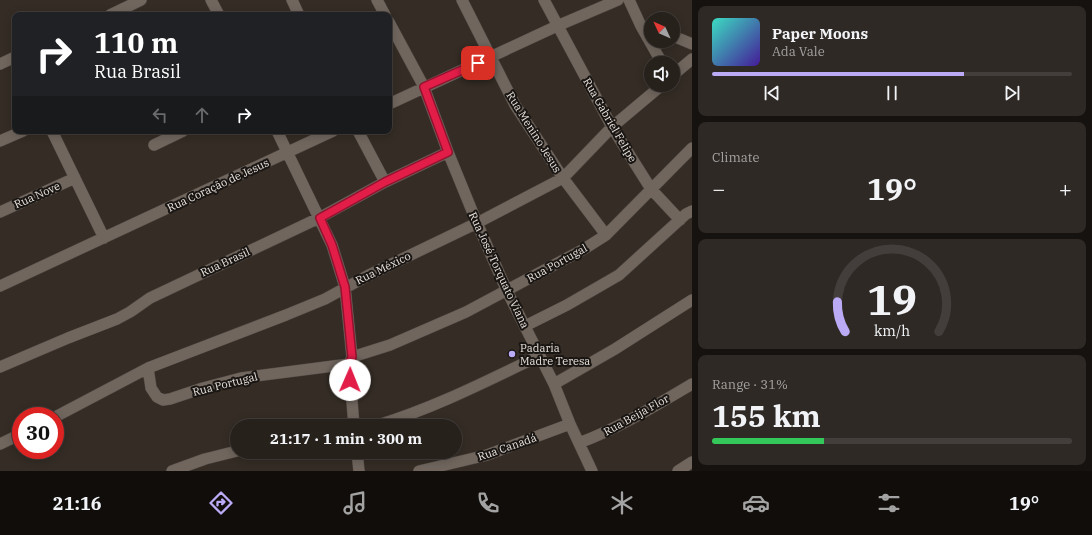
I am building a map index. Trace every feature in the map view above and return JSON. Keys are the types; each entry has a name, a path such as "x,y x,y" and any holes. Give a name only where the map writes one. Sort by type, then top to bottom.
{"street":[{"path":"116,12 141,0"},
{"path":"211,0 217,12"},
{"path":"292,0 298,12"},
{"path":"377,0 383,12"},
{"name":"Rua Menino Jesus","path":"462,0 515,105 563,178 606,235"},
{"name":"Rua Gabriel Felipe","path":"544,0 612,127 651,189 680,220"},
{"path":"392,103 557,26 618,0"},
{"path":"629,0 644,24"},
{"name":"Rua José Torquato Viana","path":"392,28 424,87 448,152 477,223 507,290 554,384 570,424 592,471"},
{"path":"680,39 692,44"},
{"path":"0,64 12,58"},
{"path":"680,70 692,59"},
{"name":"Rua México","path":"64,412 148,368 325,299 345,287 477,223 563,178 612,127 654,92"},
{"path":"0,141 16,134"},
{"path":"53,134 104,238"},
{"path":"154,145 177,134"},
{"path":"278,134 332,245 345,287 354,419"},
{"name":"Rua Coração de Jesus","path":"0,286 327,134"},
{"path":"360,135 385,182"},
{"name":"Rua Portugal","path":"148,368 151,388 157,397 163,400 241,378 350,361 390,345 466,312 584,249 606,235 692,148"},
{"name":"Rua Brasil","path":"0,367 123,316 150,298 320,218 385,182 448,152"},
{"name":"Rua Nove","path":"0,212 75,178"},
{"path":"525,326 567,305 619,275 686,214 692,211"},
{"path":"554,384 615,349 692,300"},
{"path":"399,419 434,405 539,356"},
{"name":"Rua Beija Flor","path":"579,443 634,418 692,384"},
{"name":"Rua Canadá","path":"420,471 487,455 570,424"},
{"path":"0,444 12,438"},
{"path":"172,471 205,459 230,453"},
{"path":"358,459 360,471"},
{"path":"678,471 692,462"}],"place":[{"name":"Padaria Madre Teresa","path":"512,354"}],"route":[{"path":"350,380 349,364 352,357 345,287 332,245 320,218 385,182 448,152 424,87 478,63"}]}
